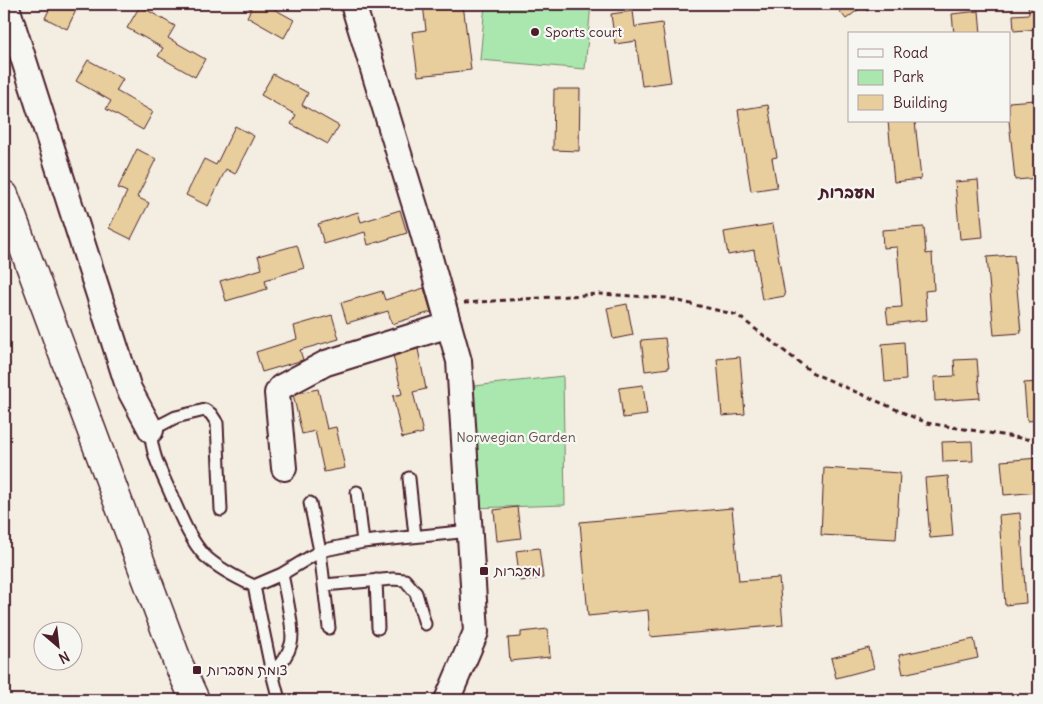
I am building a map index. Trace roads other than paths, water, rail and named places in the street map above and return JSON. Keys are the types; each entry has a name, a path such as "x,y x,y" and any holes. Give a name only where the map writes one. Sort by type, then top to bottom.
{"main road":[{"path":"4,195 178,663 195,700"}],"street":[{"path":"6,4 129,389 151,430"},
{"path":"352,4 419,219 459,361 476,632 446,700"},
{"path":"284,468 276,393 281,387 326,363 446,315"}],"lane":[{"path":"221,510 216,423 211,414 205,410 176,417 151,430 151,439 157,461 190,536 206,556 231,575 254,586 282,574 320,551 363,542 470,530"},
{"path":"409,478 415,536"},
{"path":"357,492 363,542"},
{"path":"310,503 320,551 329,628"},
{"path":"272,673 286,658 292,643 292,630 282,574"},
{"path":"324,585 376,580 405,580 416,593 425,624"},
{"path":"376,580 378,628"},
{"path":"254,586 279,700"}],"place":[{"name":"Sports court","path":"535,32"},
{"name":"מעברות","path":"484,571"},
{"name":"צומת מעברות","path":"197,670"}],"district":[{"name":"מעברות","path":"847,192"}],"park label":[{"name":"Norwegian Garden","path":"516,437"}]}
